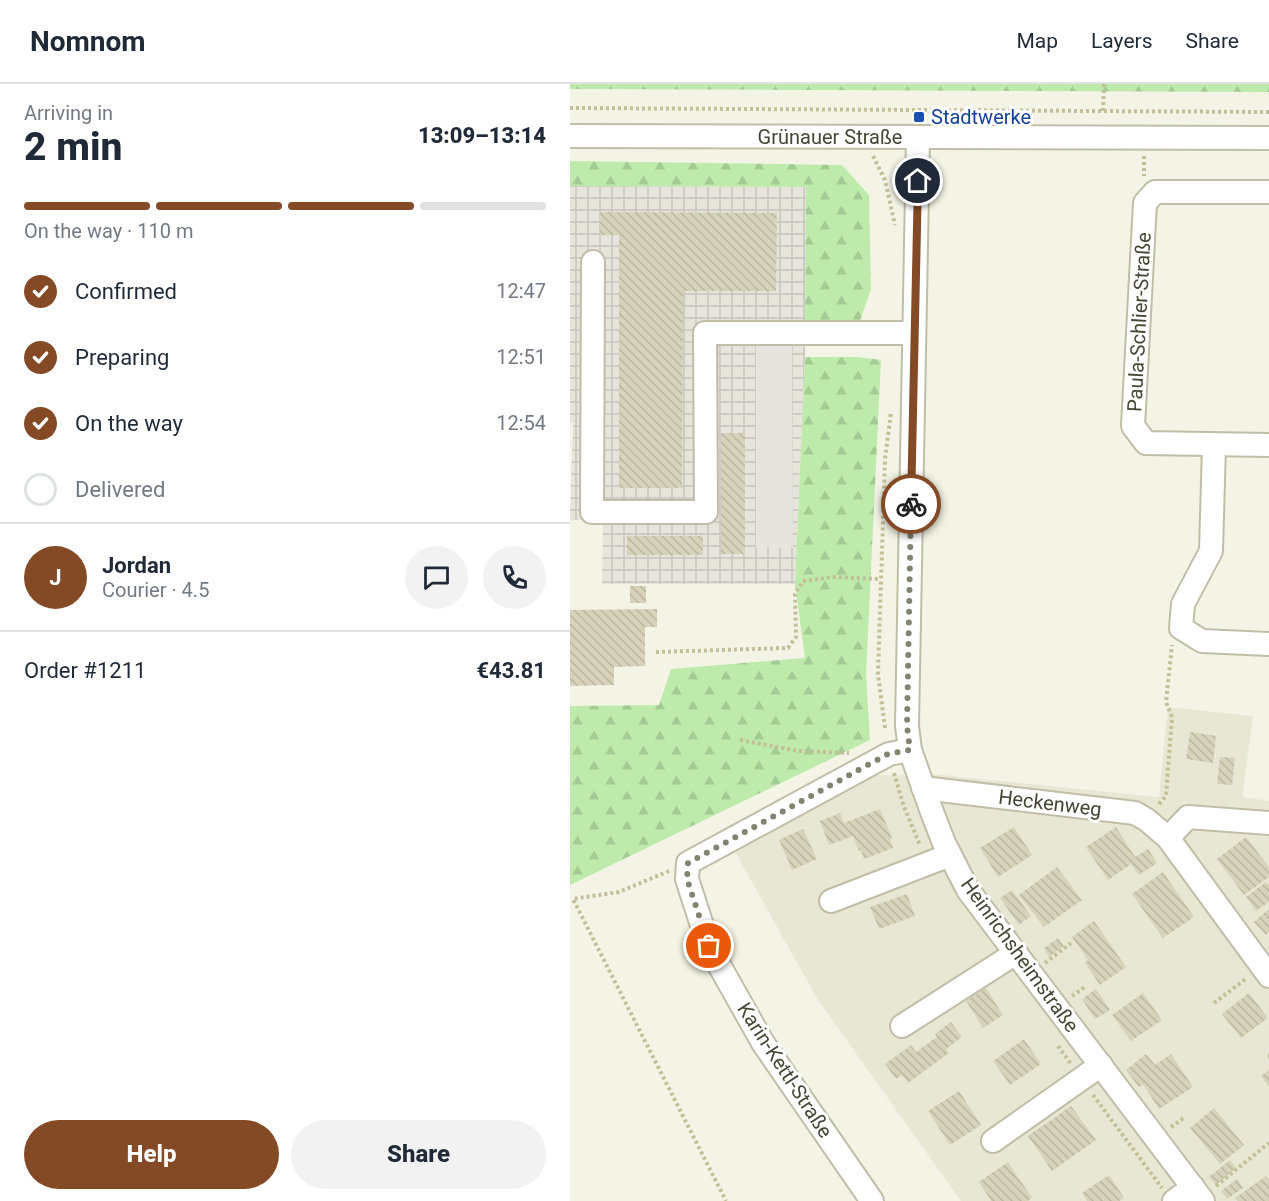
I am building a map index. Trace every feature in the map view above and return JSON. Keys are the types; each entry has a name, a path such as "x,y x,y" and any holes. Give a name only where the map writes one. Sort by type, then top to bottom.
{"street":[{"name":"Grünauer Straße","path":"570,136 1269,138"},
{"name":"Heinrichsheimstraße","path":"918,138 907,726 899,752 923,788 944,843 968,890 1199,1195"},
{"name":"Paula-Schlier-Straße","path":"1269,192 1155,192 1145,203 1133,426 1146,443 1269,445"},
{"path":"593,262 592,512 706,512 705,333 914,333"},
{"path":"1214,445 1211,551 1183,604 1181,628 1202,641 1269,644"},
{"path":"688,863 899,752"},
{"name":"Heckenweg","path":"923,788 1135,813 1168,838 1266,972"},
{"path":"1168,838 1188,817 1269,823"},
{"path":"831,901 950,855"},
{"name":"Karin-Kettl-Straße","path":"688,863 687,879 709,946 763,1043 872,1201"},
{"path":"902,1026 1016,953"},
{"path":"993,1141 1101,1065"},
{"path":"1169,1196 1199,1195"}],"path":[{"path":"1103,111 1104,84"},
{"path":"570,108 1269,112"},
{"path":"861,137 885,180 895,226"},
{"path":"1145,137 1145,203"},
{"path":"892,401 885,459 878,674 899,752 904,807 918,843 929,863"},
{"path":"656,652 788,648 796,637 795,594 803,581 833,577 880,579"},
{"path":"1147,820 1166,796 1172,717 1166,702 1171,647 1181,628"},
{"path":"740,740 800,751 855,753"},
{"path":"688,863 619,892 573,899 726,1201"},
{"path":"1031,973 1071,943"},
{"path":"1214,1003 1266,972"},
{"path":"1055,1042 1169,1196"},
{"path":"1199,1195 1269,1143"}],"shaded area":[{"path":"570,186 806,187 805,357 795,584 602,584 603,520 570,520 573,423 570,423"},
{"path":"792,344 793,548 756,548 756,345"},
{"path":"1168,707 1253,716 1242,797 1269,801 1269,1201 961,1201 818,1000 729,841 856,776 932,774 1159,797"}],"green space":[{"path":"570,84 1269,84 1269,92 570,89"},
{"path":"570,161 842,165 869,195 871,289 860,321 805,322 806,187 570,186"},
{"path":"805,357 858,357 881,360 866,675 870,740 570,885 570,706 659,705 671,669 805,658 795,584"}],"building":[{"path":"600,212 777,213 776,291 683,291 682,488 619,488 619,235 600,235"},
{"path":"721,433 745,433 745,554 721,554"},
{"path":"627,536 703,536 703,555 627,555"},
{"path":"630,586 646,586 646,603 630,603"},
{"path":"657,609 657,627 645,627 645,666 614,667 614,685 570,686 570,610"},
{"path":"1190,732 1216,736 1213,763 1186,759"},
{"path":"1220,757 1235,758 1232,785 1217,784"},
{"path":"880,809 892,838 890,839 893,848 864,859 853,836 829,845 820,821 840,813 844,823"},
{"path":"1014,827 1032,855 998,877 980,848"},
{"path":"1116,827 1135,857 1148,849 1157,863 1139,875 1131,864 1108,880 1086,847"},
{"path":"803,829 817,859 792,870 779,840"},
{"path":"1246,837 1269,867 1269,877 1244,895 1217,859"},
{"path":"1057,867 1082,900 1044,927 1019,895"},
{"path":"1163,872 1194,917 1163,938 1132,894"},
{"path":"1266,882 1269,885 1269,902 1256,911 1246,897"},
{"path":"1012,890 1031,916 1019,925 1000,898"},
{"path":"907,894 915,916 879,929 870,907"},
{"path":"1269,909 1269,932 1266,935 1254,922"},
{"path":"1094,921 1126,967 1100,985 1085,963 1088,960 1072,937"},
{"path":"1058,938 1064,946 1049,957 1044,948"},
{"path":"986,988 1003,1015 983,1028 966,1001"},
{"path":"1096,989 1110,1010 1095,1019 1082,999"},
{"path":"1143,993 1162,1020 1131,1041 1112,1015"},
{"path":"1249,993 1268,1018 1241,1038 1222,1014"},
{"path":"951,1022 962,1037 946,1049 949,1053 908,1083 902,1075 896,1079 885,1064 911,1045 916,1052 937,1037 935,1034"},
{"path":"1024,1039 1041,1064 1010,1085 993,1061"},
{"path":"1146,1054 1155,1065 1171,1054 1193,1087 1159,1109 1143,1084 1139,1087 1126,1070"},
{"path":"1269,1070 1269,1087 1261,1076"},
{"path":"959,1091 981,1125 950,1145 928,1111"},
{"path":"1071,1106 1096,1140 1052,1171 1028,1136"},
{"path":"1214,1108 1244,1145 1220,1164 1190,1128"},
{"path":"1230,1160 1236,1168 1216,1185 1209,1177"},
{"path":"1008,1162 1032,1198 1028,1201 991,1201 979,1182"},
{"path":"1109,1175 1124,1198 1119,1201 1087,1201 1082,1193"},
{"path":"1266,1176 1269,1180 1269,1201 1238,1201 1235,1198"},
{"path":"1237,1179 1243,1188 1227,1199 1221,1191"}],"way so far":[{"path":"709,946 687,879 688,863 888,754 910,750 907,726 911,504"}],"place":[{"name":"Stadtwerke","path":"919,117"}],"route":[{"path":"911,504 918,181"}]}
